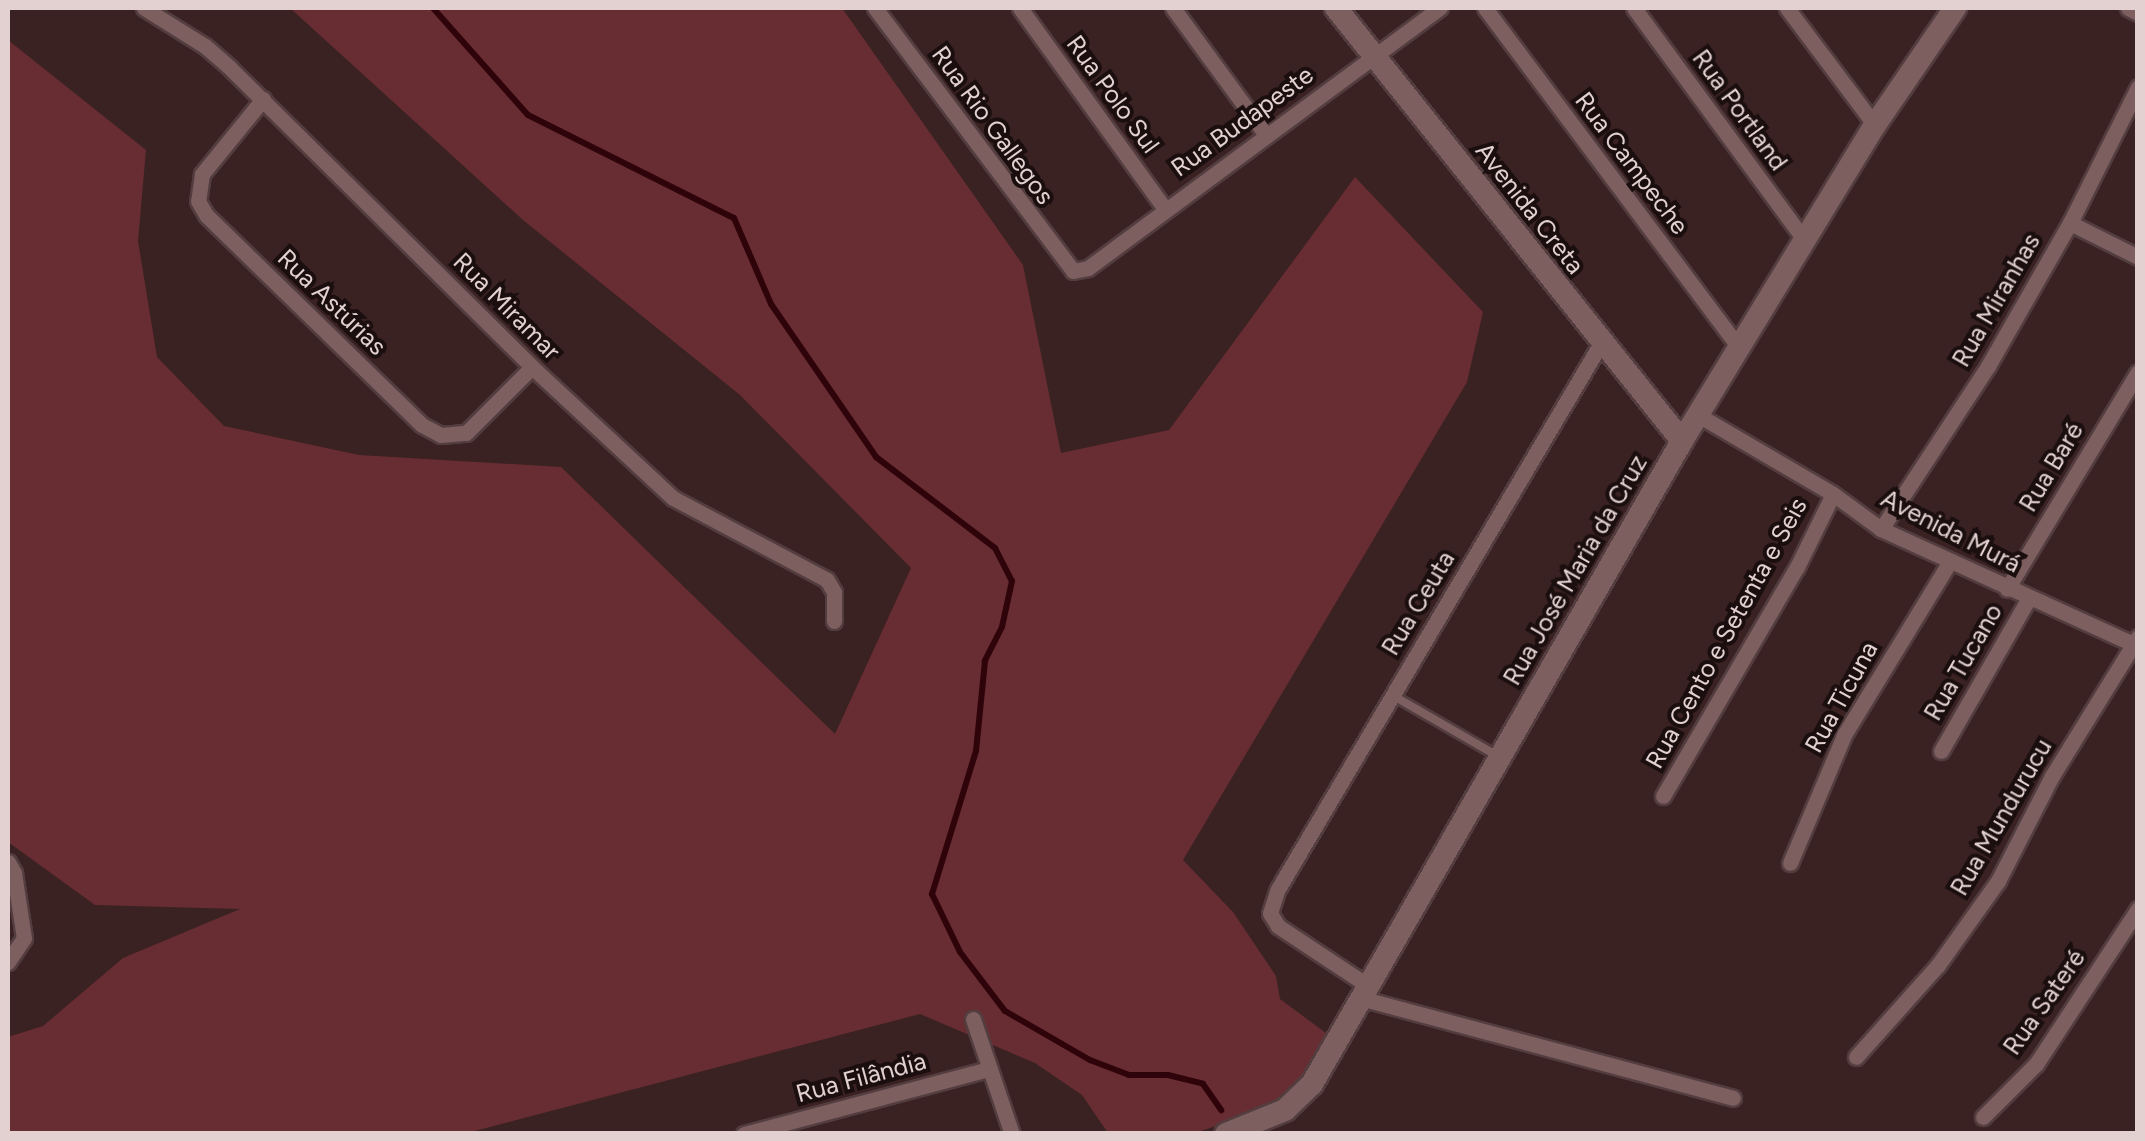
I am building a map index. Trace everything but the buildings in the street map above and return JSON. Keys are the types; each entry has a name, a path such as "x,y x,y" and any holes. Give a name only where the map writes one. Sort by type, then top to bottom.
{"street":[{"name":"Rua Miramar","path":"144,8 206,46 532,367 673,498 828,580 834,592 834,620"},
{"name":"Rua Rio Gallegos","path":"875,8 1073,271"},
{"name":"Rua Polo Sul","path":"1020,8 1165,209"},
{"path":"1173,8 1266,136"},
{"name":"Avenida Creta","path":"1336,8 1682,441"},
{"name":"Rua Budapeste","path":"1073,271 1088,268 1440,8"},
{"name":"Rua Campeche","path":"1485,8 1739,348"},
{"name":"Rua Portland","path":"1634,8 1805,242"},
{"path":"1787,8 1875,125"},
{"name":"Rua José Maria da Cruz","path":"1226,1134 1265,1120 1300,1098 1682,441 1875,125 1955,8"},
{"path":"2128,8 2138,13"},
{"name":"Rua Miranhas","path":"1882,528 1988,366 2132,112 2138,87"},
{"name":"Rua Astúrias","path":"263,99 202,174 198,200 206,214 422,425 441,435 466,433 532,367"},
{"path":"2070,223 2138,258"},
{"name":"Rua Ceuta","path":"1363,992 1278,926 1270,913 1278,889 1601,342"},
{"name":"Rua Baré","path":"2007,589 2138,372"},
{"name":"Avenida Murá","path":"1698,415 1833,494 1882,528 1949,563 2136,642"},
{"name":"Rua Cento e Setenta e Seis","path":"1663,796 1796,567 1833,494"},
{"name":"Rua Ticuna","path":"1790,863 1844,735 1949,563"},
{"name":"Rua Tucano","path":"1942,752 2028,598"},
{"name":"Rua Mundurucu","path":"1856,1057 1938,965 1998,881 2052,776 2136,642"},
{"path":"8,862 14,873 24,938 8,962"},
{"name":"Rua Sateré","path":"1983,1117 2036,1064 2138,909"},
{"path":"1363,992 1733,1098"},
{"path":"973,1019 1012,1134"},
{"name":"Rua Filândia","path":"744,1134 990,1069"}],"lane":[{"path":"1392,695 1497,756"}],"shaded area":[{"path":"290,8 842,8 1023,265 1061,453 1169,430 1355,177 1483,312 1467,382 1183,860 1233,912 1276,976 1280,999 1326,1033 1298,1087 1278,1105 1195,1133 1108,1133 1082,1095 1035,1063 920,1014 467,1133 8,1133 8,1037 43,1026 123,958 240,909 95,905 8,842 8,40 146,150 138,241 157,357 224,426 359,455 561,467 835,734 911,568 740,395 523,220"}],"waterway":[{"path":"433,8 528,115 734,218 771,304 876,457 995,548 1012,581 1002,627 985,661 976,751 932,894 960,952 1005,1011 1090,1060 1129,1075 1168,1075 1203,1084 1221,1110"}]}
